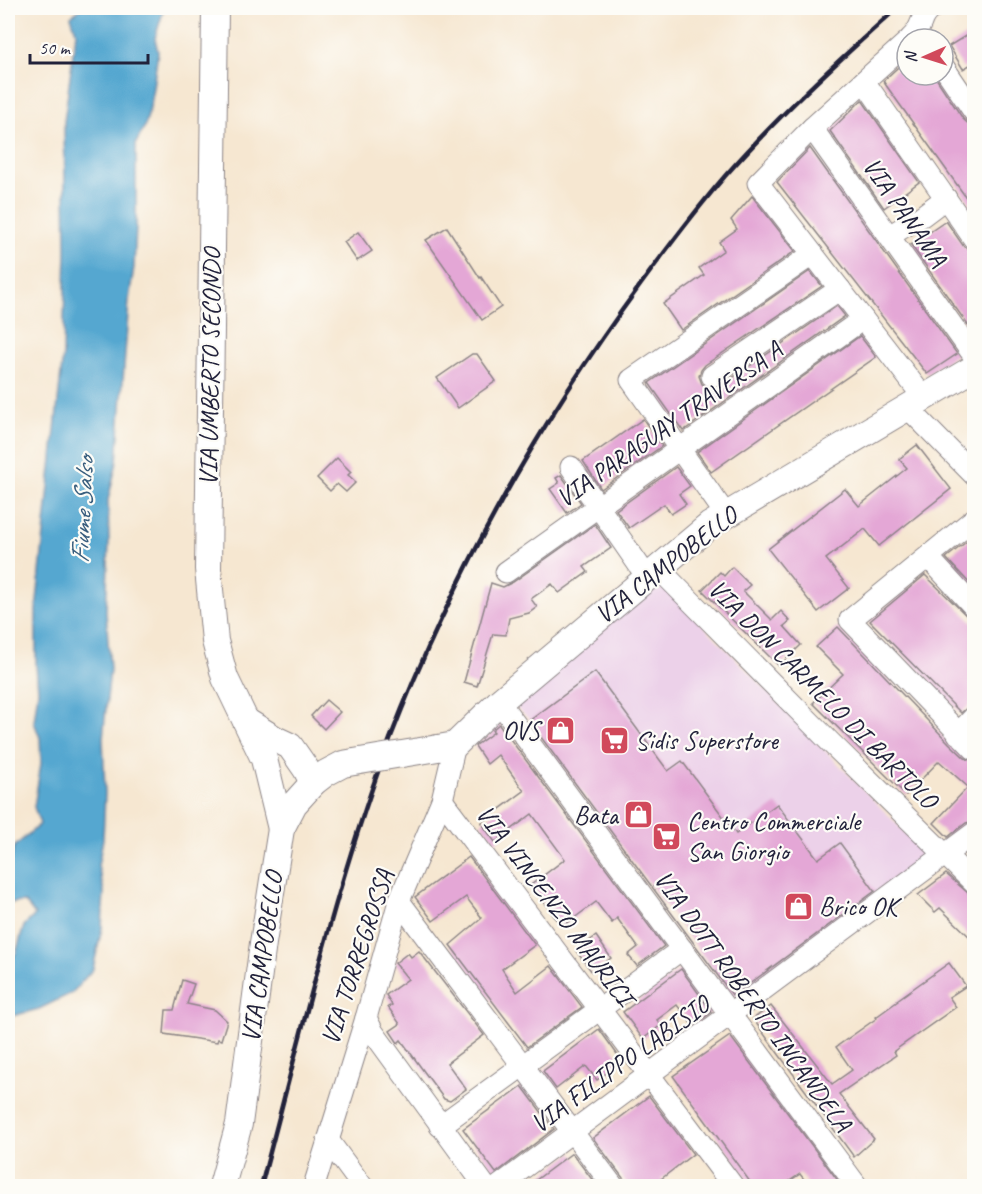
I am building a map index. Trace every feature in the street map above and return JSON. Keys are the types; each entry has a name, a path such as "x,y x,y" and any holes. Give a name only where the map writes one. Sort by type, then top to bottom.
{"main road":[{"name":"VIA UMBERTO SECONDO","path":"215,8 208,569 215,641 225,678 264,759 281,829"},
{"name":"VIA CAMPOBELLO","path":"446,747 710,525 975,368"},
{"path":"246,721 275,740 348,763 446,747"},
{"path":"290,746 313,783"},
{"path":"264,759 283,775 297,781 313,783"},
{"name":"VIA CAMPOBELLO","path":"222,1186 239,1124 281,829 294,804 313,783 326,773 348,763"}],"street":[{"path":"919,27 923,14 932,8"},
{"path":"895,55 812,128 758,183 863,319 915,402 975,475"},
{"path":"864,81 975,239"},
{"path":"955,83 975,112"},
{"name":"VIA PANAMA","path":"812,128 975,356"},
{"path":"889,236 946,198"},
{"path":"726,515 631,380 813,254"},
{"path":"712,376 840,289"},
{"name":"VIA PARAGUAY TRAVERSA A","path":"506,572 863,319"},
{"name":"VIA DON CARMELO DI BARTOLO","path":"571,467 598,507 653,572 975,883"},
{"path":"975,519 850,620 975,749"},
{"path":"928,556 975,607"},
{"name":"VIA DOTT ROBERTO INCANDELA","path":"499,702 857,1186"},
{"path":"958,734 975,717"},
{"name":"VIA TORREGROSSA","path":"314,1186 366,1018 399,901 442,800 446,747"},
{"name":"VIA VINCENZO MAURICI","path":"442,800 733,1186"},
{"name":"VIA FILIPPO LABISIO","path":"499,1186 975,833"},
{"path":"399,901 613,1186"},
{"path":"440,1126 682,949"},
{"path":"366,1018 373,1032 485,1186"},
{"path":"328,1140 362,1186"}],"shaded area":[{"path":"654,575 929,857 854,908 734,998 530,720 508,700"}],"water":[{"name":"Fiume Salso","path":"82,8 160,8 163,12 155,38 158,52 150,108 145,126 136,143 134,267 129,300 117,462 108,500 106,612 110,669 103,738 105,793 103,839 98,866 104,891 102,928 93,969 72,993 39,1009 8,1017 8,966 16,953 24,926 35,915 25,902 8,903 8,873 14,847 40,824 34,807 41,763 40,738 34,722 38,690 36,610 63,354 66,251 64,122 76,32 71,16"}],"building":[{"path":"975,30 975,62 963,69 955,56 955,42"},
{"path":"895,70 895,87 942,87 963,119 975,130 975,217 967,206 970,203 883,81"},
{"path":"862,100 919,182 884,208 830,131"},
{"path":"810,148 957,354 927,374 777,182"},
{"path":"752,196 795,251 681,330 663,304 704,275 699,268 724,250 719,242 737,229 731,220"},
{"path":"946,221 964,247 975,252 975,335 911,245"},
{"path":"447,227 501,307 482,320 426,240"},
{"path":"358,232 372,251 357,261 344,242"},
{"path":"810,271 822,286 705,365 699,376 702,384 712,389 719,387 837,306 845,316 683,431 649,383"},
{"path":"860,336 876,357 711,472 697,452"},
{"path":"472,354 477,354 496,381 458,408 437,378"},
{"path":"643,419 662,446 601,489 583,461"},
{"path":"917,445 951,489 879,546 865,529 826,559 849,588 818,612 768,549 845,489 859,506 907,468 899,459"},
{"path":"337,458 351,472 348,475 356,482 346,492 337,484 330,491 317,478"},
{"path":"676,467 690,486 679,494 686,504 671,514 664,504 629,528 616,510"},
{"path":"561,475 581,503 567,513 550,489 559,483 556,478"},
{"path":"595,524 611,548 584,567 588,572 559,593 552,584 531,599 537,607 529,613 509,618 506,635 493,634 477,686 464,682 491,583 503,587 513,582"},
{"path":"975,535 975,589 946,558"},
{"path":"732,567 750,585 743,591 772,620 781,611 790,621 784,626 801,645 779,666 702,590 720,572 724,576"},
{"path":"925,575 975,624 975,705 970,705 961,713 870,621"},
{"path":"838,627 949,743 965,758 975,762 975,821 966,823 948,837 934,823 968,787 939,761 906,795 813,703 843,674 816,647"},
{"name":"Centro Commerciale San Giorgio","path":"595,672 668,771 682,761 736,834 777,804 818,859 840,843 875,891 733,996 529,721"},
{"path":"326,700 340,712 324,729 311,716"},
{"path":"499,724 664,946 637,966 628,955 638,947 617,918 612,923 596,902 562,927 531,885 565,859 532,814 495,842 481,823 524,791 498,755 487,764 475,746 494,732 492,730"},
{"path":"469,857 535,945 502,969 517,992 551,966 582,1007 527,1047 450,945 482,918 466,897 433,921 415,897"},
{"path":"946,874 975,899 975,942 940,908 935,912 918,895"},
{"path":"596,936 611,958 592,972 576,951"},
{"path":"419,951 484,1035 447,1063 466,1089 450,1101 444,1099 401,1040 398,1043 390,1031 400,1024 388,1007 392,1005 386,995 408,979 395,963 408,953 411,957"},
{"path":"949,963 966,986 949,997 956,1007 894,1051 896,1055 839,1094 874,1139 854,1157 753,1019 771,1006 832,1084 852,1070 836,1047"},
{"path":"681,969 712,1012 693,1026 677,1005 657,1020 661,1025 643,1039 623,1012"},
{"path":"182,980 194,984 187,1004 215,1010 227,1021 221,1040 218,1039 217,1042 164,1034 166,1010 174,1010"},
{"path":"599,1029 622,1061 597,1080 586,1066 556,1089 543,1071"},
{"path":"730,1036 842,1186 809,1186 800,1174 782,1186 753,1186 673,1076"},
{"path":"522,1086 554,1129 496,1173 463,1129"},
{"path":"649,1096 693,1154 661,1179 667,1186 629,1186 593,1138"},
{"path":"572,1153 597,1186 528,1186"}],"railway":[{"path":"261,1186 320,961 370,794 390,739 441,619 500,503 567,391 603,337 703,202 787,110 897,8"}],"place":[{"name":"OVS","path":"561,730"},
{"name":"Sidis Superstore","path":"614,740"},
{"name":"Bata","path":"639,815"},
{"name":"Centro Commerciale San Giorgio","path":"666,836"},
{"name":"Brico OK","path":"798,906"}]}
